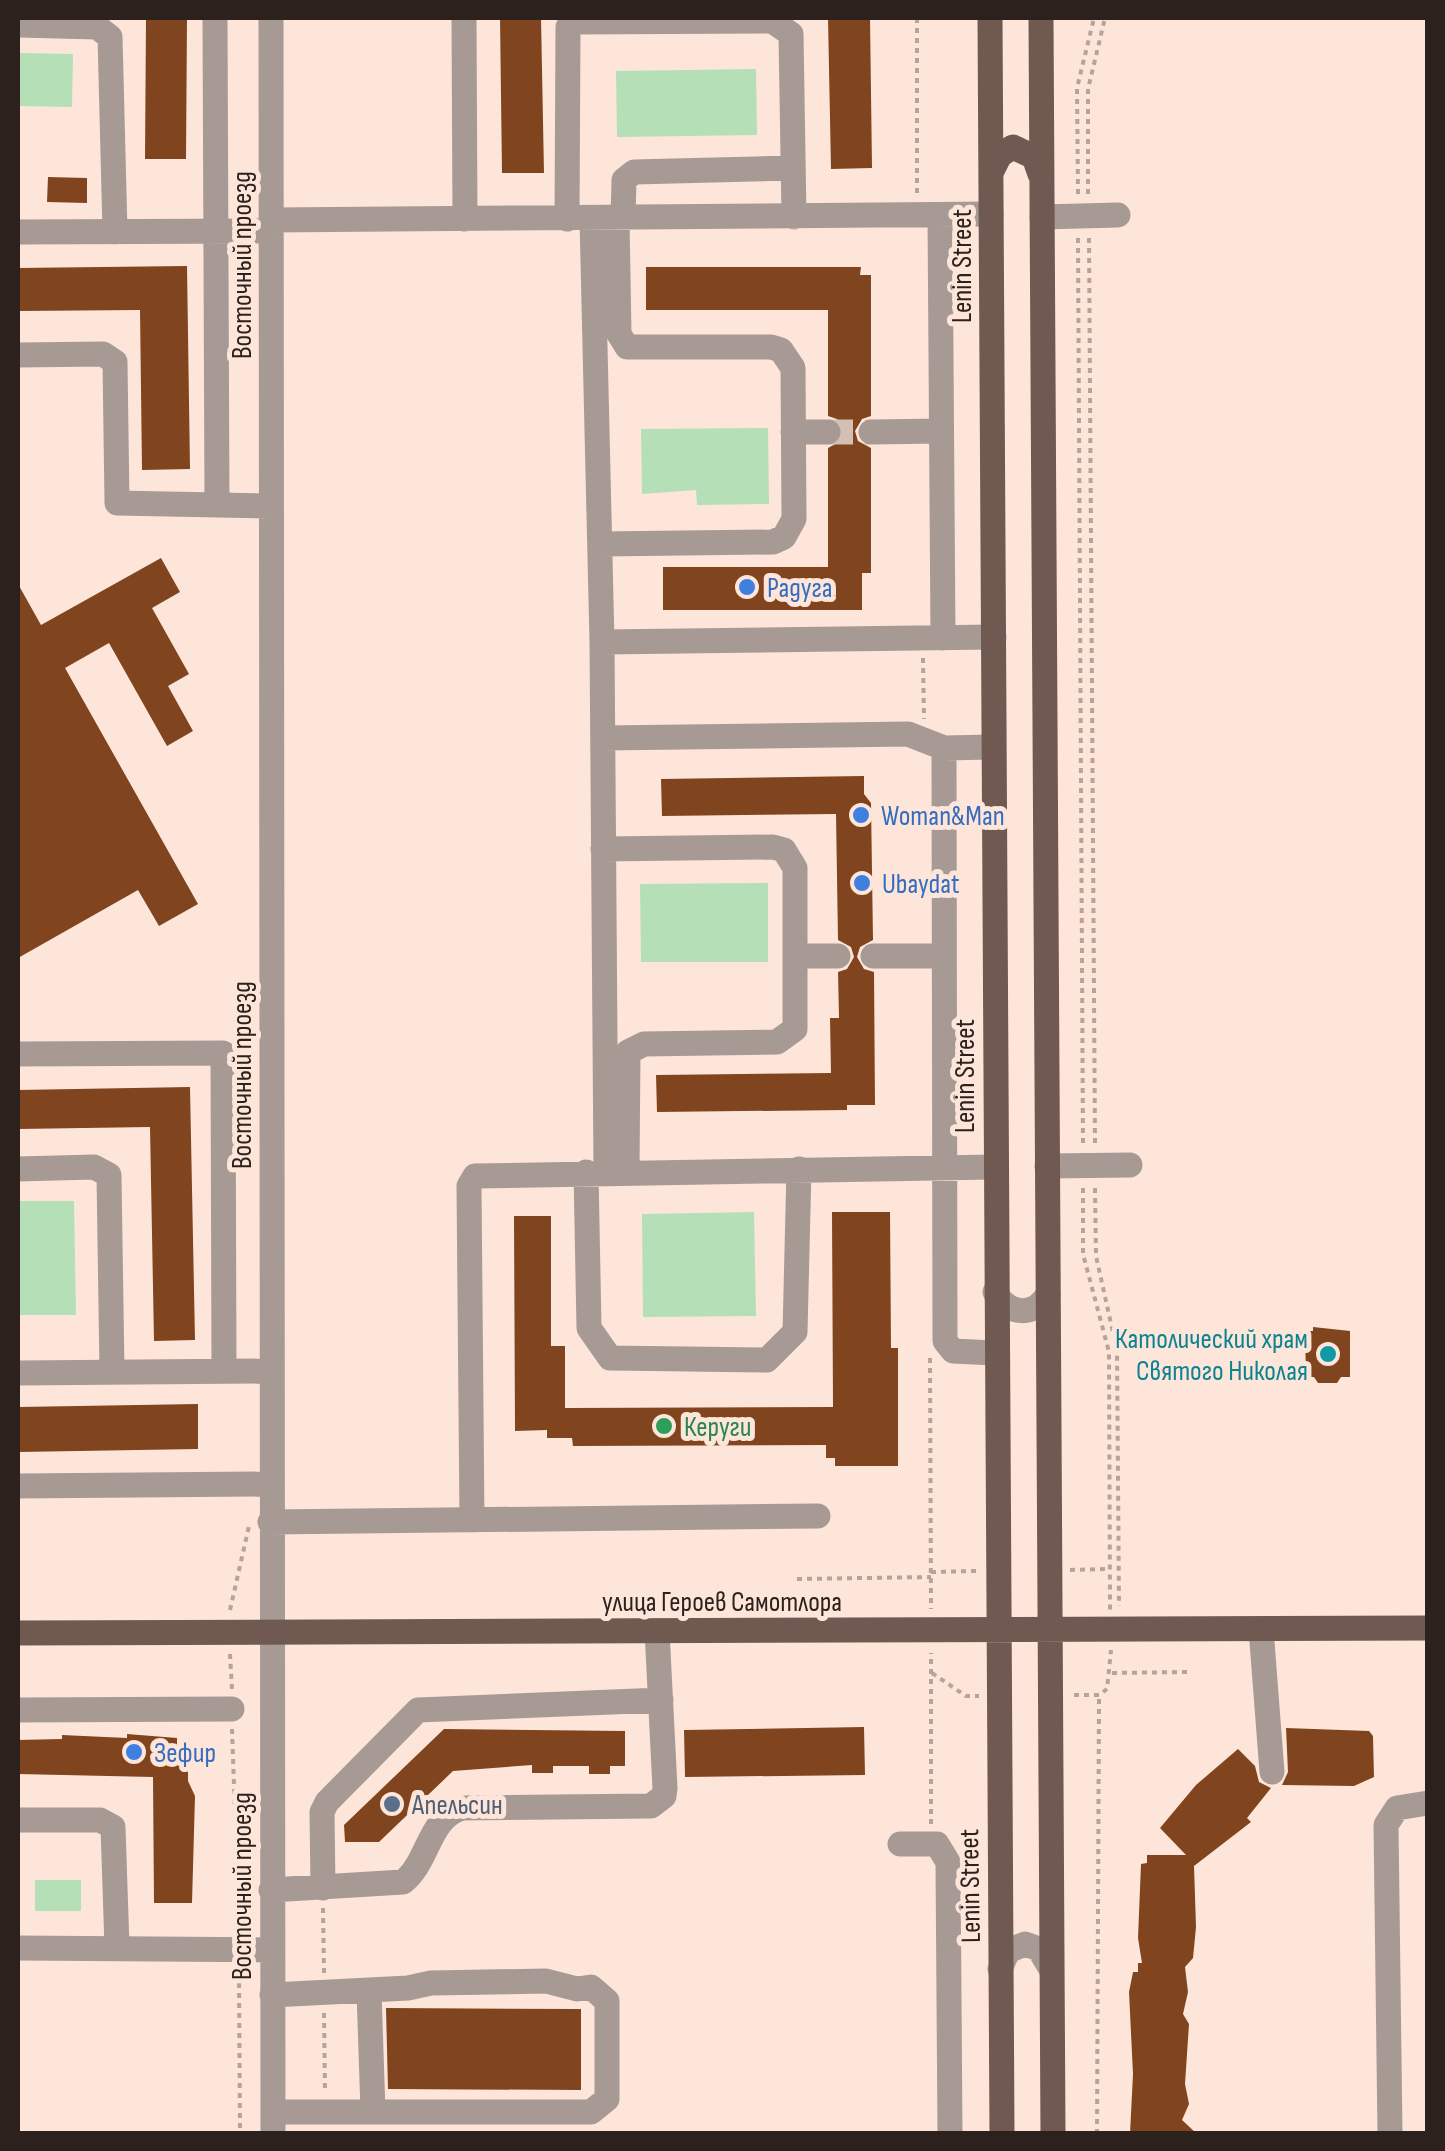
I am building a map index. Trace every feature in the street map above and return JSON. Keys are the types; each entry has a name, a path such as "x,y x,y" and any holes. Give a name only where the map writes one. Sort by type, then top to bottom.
{"main road":[{"name":"Lenin Street","path":"990,18 1002,2134"},
{"path":"1041,18 1052,2134"},
{"path":"990,172 1005,150 1020,147 1034,158 1042,178"},
{"name":"улица Героев Самотлора","path":"18,1633 1428,1628"}],"street":[{"path":"215,18 217,504"},
{"name":"Восточный проезд","path":"271,18 270,1371 260,1484 270,1522 273,2123"},
{"path":"464,18 465,220"},
{"path":"600,544 773,542 784,538 794,520 792,368 781,350 770,347 634,350 622,342 568,27 574,22 772,20 791,34 794,216"},
{"path":"18,26 98,27 110,37 115,232"},
{"path":"793,168 634,172 624,180 600,219 606,1172 592,1336 616,1361 767,1360 795,1332 799,1170"},
{"path":"18,232 216,231 271,225 465,220 991,214"},
{"path":"940,215 943,638"},
{"path":"1042,218 1118,215"},
{"path":"18,355 104,354 115,362 117,502 271,506"},
{"path":"871,432 940,431"},
{"path":"793,432 828,432"},
{"path":"602,642 994,637"},
{"path":"602,738 908,734 944,748 993,747"},
{"path":"944,748 945,1340 953,1351 995,1353"},
{"path":"603,848 784,850 796,868 799,1020 788,1038 777,1042 644,1044 628,1052 606,1172"},
{"path":"797,956 838,956"},
{"path":"873,956 944,956"},
{"path":"18,1054 224,1053 224,1370"},
{"path":"1048,1166 1130,1165"},
{"path":"18,1170 94,1167 108,1175 112,1372"},
{"path":"472,1520 471,1181 482,1173 994,1167"},
{"path":"995,1292 1006,1307 1020,1312 1036,1307 1048,1294"},
{"path":"18,1373 270,1371"},
{"path":"18,1486 260,1484"},
{"path":"270,1522 818,1516"},
{"path":"1261,1629 1272,1772"},
{"path":"271,1890 403,1882 415,1870 443,1817 462,1808 650,1806 659,1802 665,1788 658,1632"},
{"path":"323,1888 322,1812 327,1802 418,1710 661,1700"},
{"path":"18,1710 232,1709"},
{"path":"1390,2134 1386,1825 1397,1808 1428,1803"},
{"path":"18,1820 100,1820 113,1828 117,1947"},
{"path":"900,1844 937,1844 948,1862 950,2134"},
{"path":"1000,1969 1008,1951 1026,1944 1039,1949 1051,1969"},
{"path":"18,1948 272,1950"},
{"path":"272,1995 369,1991 431,1983 546,1981 577,1989 591,1988 607,2001 607,2099 591,2112 372,2112 273,2123"},
{"path":"369,1991 372,2112"}],"path":[{"path":"1094,18 1077,88 1083,216 1089,1164 1096,1256 1116,1351 1115,1631 1112,1674 1108,1689 1099,1695 1097,2134"},
{"path":"1105,18 1088,89 1083,216 1089,1164 1083,1254 1109,1352 1115,1631"},
{"path":"240,2134 229,1611 260,1484"},
{"path":"796,1579 931,1577"},
{"path":"1112,1674 1187,1672"}],"green space":[{"path":"18,53 73,54 72,107 18,106"},
{"path":"756,69 757,135 617,137 616,71"},
{"path":"768,428 769,504 697,505 696,490 642,494 641,429"},
{"path":"768,883 768,962 641,962 640,884"},
{"path":"18,1201 74,1201 76,1315 18,1315"},
{"path":"754,1212 756,1316 643,1317 642,1214"},
{"path":"35,1880 81,1880 81,1911 35,1911"}],"building":[{"path":"146,18 187,18 186,159 145,159"},
{"path":"500,18 541,18 544,173 502,173"},
{"path":"828,18 870,18 872,168 831,169"},
{"path":"48,177 87,178 87,203 47,202"},
{"path":"187,266 190,469 142,470 140,310 18,311 18,268"},
{"path":"646,267 861,267 860,275 871,275 871,416 862,419 855,431 858,441 871,448 871,573 862,573 862,610 663,610 663,567 828,567 828,448 841,441 844,431 837,419 828,416 828,310 646,310"},
{"path":"161,558 180,592 152,608 189,674 168,686 193,731 167,746 109,643 65,668 198,904 159,926 138,890 18,958 18,584 41,625"},
{"path":"864,776 864,794 871,803 873,940 860,947 857,957 864,969 874,972 875,1105 847,1105 847,1110 657,1112 656,1075 831,1073 830,1018 839,1018 838,972 847,969 854,957 851,947 838,940 836,814 662,816 661,779"},
{"path":"190,1087 195,1340 154,1341 150,1127 18,1129 18,1090"},
{"path":"832,1212 890,1212 891,1348 898,1348 898,1466 835,1466 835,1458 826,1458 826,1445 573,1446 572,1438 547,1438 547,1430 515,1431 514,1216 551,1216 551,1346 565,1346 565,1408 833,1407"},
{"name":"Католический храм Святого Николая","path":"1313,1327 1350,1331 1350,1377 1341,1377 1337,1383 1318,1383 1314,1377 1306,1377 1305,1331 1313,1331"},
{"path":"198,1404 198,1449 18,1452 18,1407"},
{"path":"864,1727 865,1775 685,1777 684,1730"},
{"path":"1286,1728 1369,1731 1373,1736 1374,1777 1354,1786 1282,1785 1288,1772"},
{"path":"444,1729 625,1731 625,1766 610,1766 610,1774 589,1774 589,1766 553,1766 553,1773 532,1773 532,1765 453,1771 379,1842 345,1842 344,1825"},
{"path":"127,1734 177,1738 177,1753 184,1753 188,1781 195,1796 192,1903 154,1903 153,1777 18,1774 18,1740 62,1739 62,1735 127,1738"},
{"path":"1238,1749 1255,1766 1259,1782 1271,1788 1247,1818 1251,1822 1194,1866 1196,1927 1193,1958 1185,1967 1188,1992 1183,2014 1189,2024 1185,2084 1189,2104 1182,2120 1197,2134 1130,2134 1133,2074 1129,1992 1133,1972 1138,1972 1138,1963 1142,1963 1138,1938 1141,1864 1147,1863 1147,1855 1186,1855 1160,1828 1196,1785"},
{"path":"386,2008 581,2009 581,2090 388,2089"}],"tunnel":[{"path":"828,432 871,432"}],"place":[{"name":"Радуга","path":"747,587"},
{"name":"Woman&Man","path":"861,815"},
{"name":"Ubaydat","path":"862,883"},
{"name":"Католический храм Святого Николая","path":"1328,1354"},
{"name":"Керуги","path":"664,1426"},
{"name":"Зефир","path":"134,1752"},
{"name":"Апельсин","path":"392,1804"}]}
